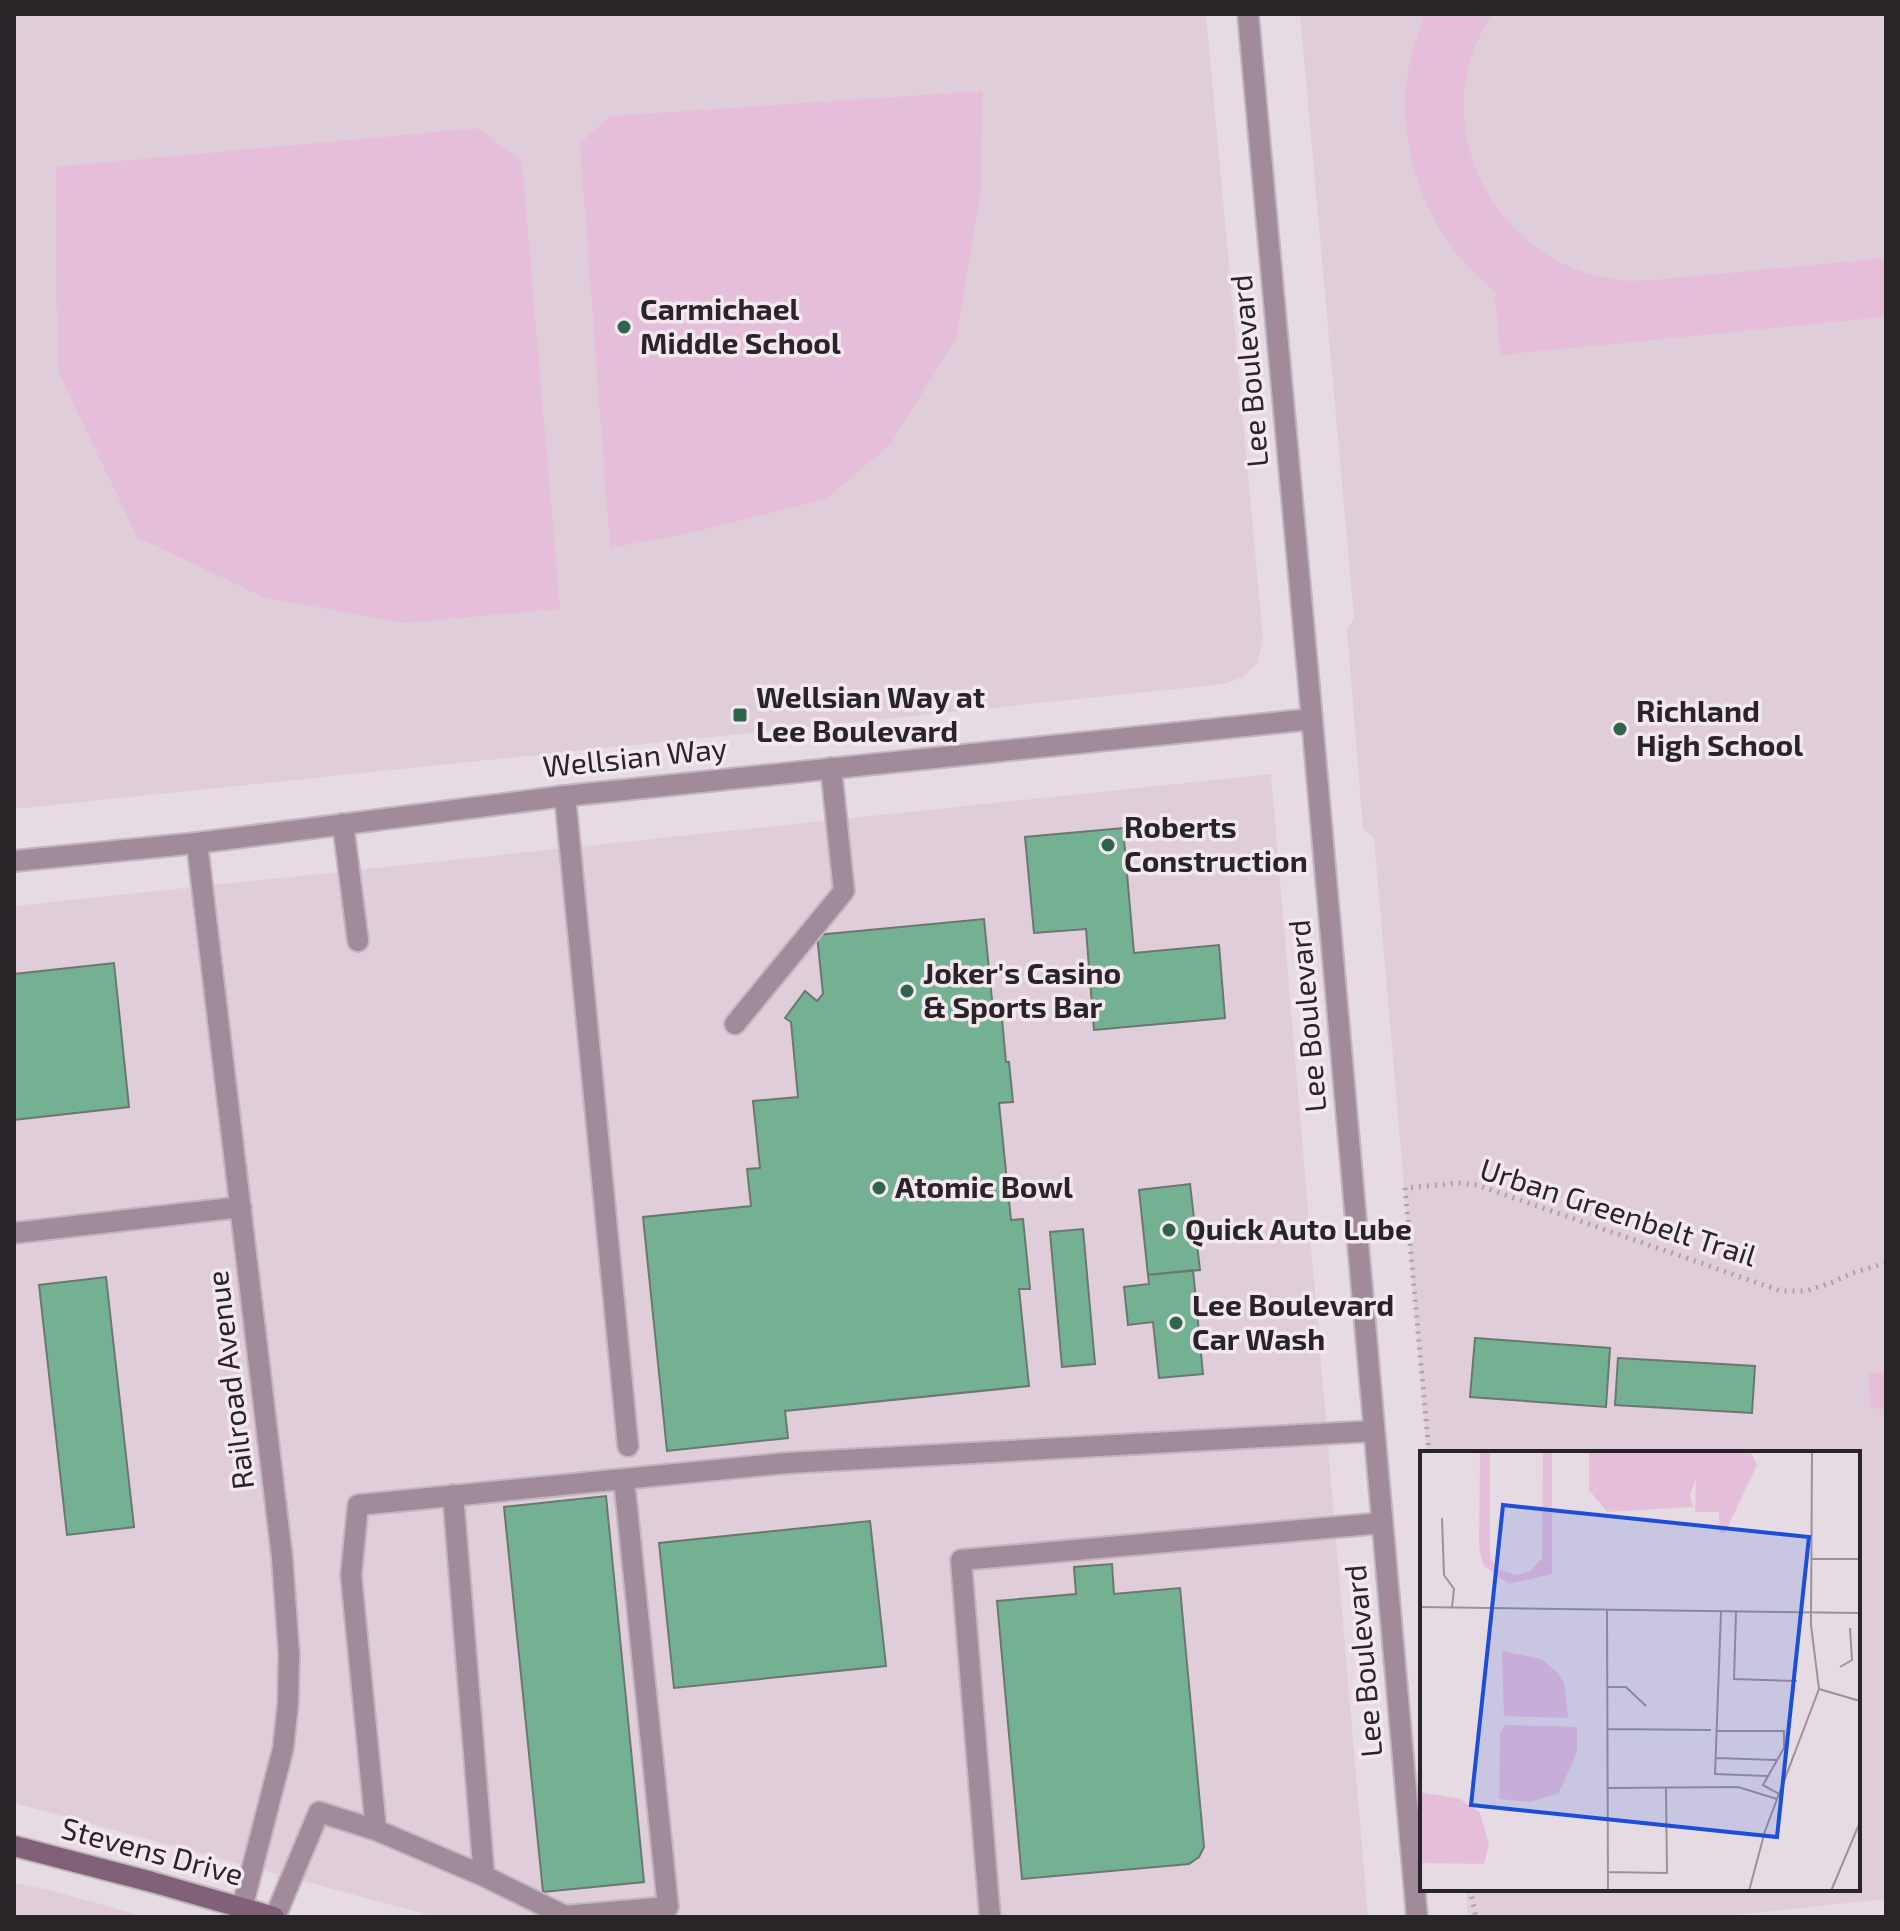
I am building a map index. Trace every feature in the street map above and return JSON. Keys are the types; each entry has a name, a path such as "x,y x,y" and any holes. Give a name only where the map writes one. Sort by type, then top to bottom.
{"main road":[{"name":"Stevens Drive","path":"14,1846 274,1917"}],"street":[{"name":"Lee Boulevard","path":"1248,14 1417,1917"},
{"name":"Wellsian Way","path":"14,861 197,843 565,796 1312,719"},
{"path":"735,1024 844,891 831,768"},
{"path":"565,796 628,1446"},
{"path":"343,824 358,941"},
{"name":"Railroad Avenue","path":"197,843 282,1557 289,1654 283,1749 242,1908"},
{"path":"14,1233 241,1207"},
{"path":"376,1830 351,1575 358,1505 787,1463 1374,1431"},
{"path":"274,1917 319,1812 376,1830 484,1876 565,1916 668,1907 624,1479"},
{"path":"453,1495 484,1876"},
{"path":"990,1917 961,1560 1382,1523"}],"path":[{"name":"Urban Greenbelt Trail","path":"1429,1451 1405,1188 1458,1183 1477,1185 1781,1291 1806,1291 1886,1263"},
{"path":"1470,1891 1476,1917"}],"shaded area":[{"name":"Carmichael Middle School","path":"14,14 1206,14 1263,639 1257,664 1243,677 1224,684 14,809"},
{"name":"Richland High School","path":"1300,14 1886,14 1886,1372 1868,1375 1871,1407 1886,1410 1886,1899 1716,1917 1468,1917 1466,1891 1860,1891 1860,1451 1427,1451 1374,838 1363,829 1347,629 1354,618"},
{"path":"1425,14 1492,14 1469,64 1464,98 1466,132 1474,164 1489,195 1508,222 1533,245 1561,263 1593,275 1631,280 1886,258 1886,317 1500,355 1495,296 1499,295 1448,242 1435,221 1415,174 1406,124 1406,98 1414,45"},
{"path":"983,91 981,187 957,337 890,445 826,499 690,533 610,548 580,143 610,116"},
{"path":"478,128 522,162 560,609 405,623 265,598 137,537 57,369 56,167"},
{"path":"1271,774 1368,1917 436,1917 14,1803 14,906"},
{"path":"1886,1372 1886,1410 1871,1408 1868,1374"},
{"path":"14,1883 49,1890 146,1917 14,1917"}],"building":[{"path":"1123,828 1134,953 1219,945 1225,1018 1094,1030 1086,929 1034,933 1025,837"},
{"name":"Atomic Bowl","path":"984,919 994,1020 1002,1019 1013,1102 999,1103 1011,1220 1023,1219 1030,1289 1019,1289 1029,1386 785,1411 788,1438 667,1451 643,1217 751,1206 747,1169 760,1168 753,1101 798,1097 791,1022 785,1018 805,991 817,1001 823,994 817,935"},
{"path":"114,963 129,1107 14,1120 14,974"},
{"name":"Quick Auto Lube","path":"1190,1184 1200,1270 1148,1275 1139,1190"},
{"path":"1083,1229 1095,1364 1062,1367 1050,1232"},
{"name":"Lee Boulevard Car Wash","path":"1193,1270 1203,1374 1159,1378 1153,1322 1128,1325 1124,1287 1149,1284 1148,1275"},
{"path":"106,1277 134,1527 67,1535 39,1285"},
{"path":"1475,1338 1610,1348 1606,1407 1470,1397"},
{"path":"1618,1358 1755,1366 1752,1413 1615,1405"},
{"path":"606,1496 644,1882 543,1892 504,1507"},
{"path":"870,1521 886,1666 674,1688 659,1543"},
{"path":"1112,1564 1114,1594 1180,1588 1204,1847 1199,1857 1189,1864 1022,1879 997,1601 1076,1594 1074,1567"}],"place":[{"name":"Carmichael Middle School","path":"624,327"},
{"name":"Wellsian Way at Lee Boulevard","path":"740,715"},
{"name":"Richland High School","path":"1620,729"},
{"name":"Roberts Construction","path":"1108,845"},
{"name":"Joker's Casino & Sports Bar","path":"907,991"},
{"name":"Atomic Bowl","path":"879,1188"},
{"name":"Quick Auto Lube","path":"1169,1230"},
{"name":"Lee Boulevard Car Wash","path":"1176,1323"}]}
